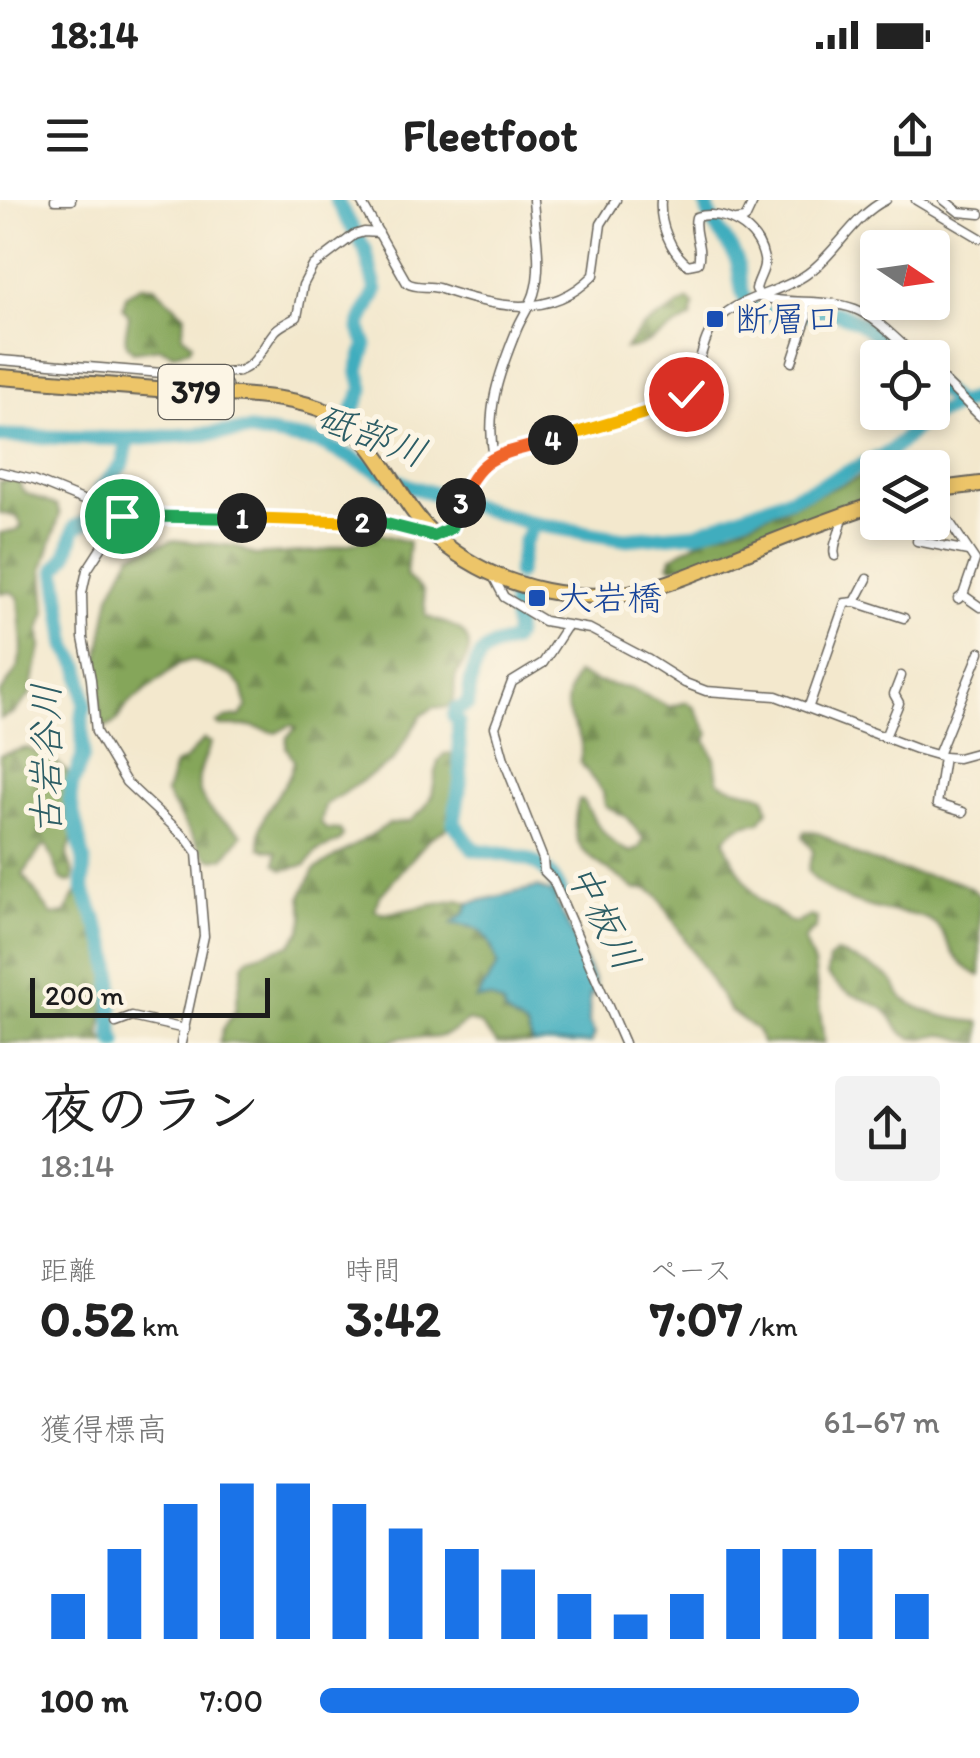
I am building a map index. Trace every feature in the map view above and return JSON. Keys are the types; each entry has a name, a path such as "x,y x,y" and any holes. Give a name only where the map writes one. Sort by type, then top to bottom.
{"highway":[{"name":"379","path":"0,377 289,400 332,414 352,428 374,453 434,536 492,574 529,587 567,594 624,594 665,584 860,510"},
{"path":"950,490 980,484"}],"street":[{"path":"55,200 70,200"},
{"path":"360,200 412,287 428,286 452,295 518,308 549,304 568,296 594,275 601,224 616,200"},
{"path":"494,458 489,432 491,402 538,273 534,200"},
{"path":"660,200 660,216 676,255 693,267 700,257 696,216 712,212 745,220 754,200"},
{"path":"0,472 34,480 122,516 379,522 434,536 451,528 468,482 483,463 677,401 696,377 712,328 722,316 794,282 819,265 886,200"},
{"path":"916,200 980,238"},
{"path":"944,200 959,212 980,214"},
{"path":"733,220 754,239 765,262 757,298"},
{"path":"0,360 76,368 216,373 248,366 278,328 296,317 303,286 314,266 354,236 379,233"},
{"path":"757,298 806,305 838,304 868,316 897,340"},
{"path":"792,362 806,305"},
{"path":"171,368 227,385 227,395"},
{"path":"950,385 980,416"},
{"path":"122,516 87,570 82,593 83,638 92,680 96,732 126,782 187,839 196,853 204,936 181,1043"},
{"path":"835,556 833,548 840,535 842,516"},
{"path":"950,522 975,560 961,597 980,607"},
{"path":"917,541 968,551"},
{"path":"492,574 504,597 544,621 590,629 647,658 684,684 706,691 776,696 941,756 958,758 980,752"},
{"path":"856,602 867,579"},
{"path":"808,706 845,602 904,618"},
{"path":"567,626 543,663 512,682 495,727 544,871 553,880 624,1043"},
{"path":"962,812 937,804 941,756 980,652"},
{"path":"885,737 899,702 894,694 901,676"},
{"path":"116,1023 132,1016 185,1030"}],"green space":[{"path":"140,286 154,286 185,315 182,335 192,343 190,349 174,354 160,348 133,352 129,348 125,336 129,316 123,308 126,295"},
{"path":"688,300 694,305 691,318 649,342 625,349 642,328"},
{"path":"860,477 860,498 854,502 697,562 673,567 669,564 671,557 712,534"},
{"path":"0,482 21,482 25,493 57,506 60,514 43,569 46,612 30,695 14,713 0,719 0,694 18,667 22,648 18,597 11,592 0,593 0,533 22,526 17,517 0,513"},
{"path":"372,532 409,542 406,576 423,591 426,616 460,630 469,644 468,654 456,676 452,704 434,707 421,716 393,761 325,805 321,823 326,829 340,830 340,841 317,851 306,865 283,870 276,864 277,852 260,848 260,829 292,769 294,761 286,747 287,737 296,728 291,725 276,733 250,726 220,726 217,723 240,716 247,707 242,687 232,676 192,660 179,664 128,704 116,722 107,727 100,724 98,660 110,595 131,554 173,540 235,546 254,555 320,551 358,542"},
{"path":"576,674 632,689 670,707 687,702 695,708 709,734 706,740 715,759 718,781 765,797 768,810 760,822 740,826 725,839 740,872 765,905 796,923 810,916 817,918 816,928 804,939 814,964 824,1043 762,1043 757,1030 729,1010 658,896 647,889 634,889 580,845 575,819 579,800 584,801 616,845 632,852 640,847 643,838 626,817 605,806 603,793 580,762 580,738 567,704"},
{"path":"204,739 211,743 200,772 202,798 217,816 242,835 224,858 218,859 204,853 166,793 175,765"},
{"path":"27,748 57,762 67,772 73,835 67,856 74,875 73,881 61,879 47,845 23,875 52,915 65,913 76,893 80,894 105,963 106,997 100,1035 107,1043 0,1043 0,755"},
{"path":"454,753 455,814 446,829 430,838 379,897 375,910 384,914 458,900 469,903 465,913 452,923 484,934 498,966 476,999 490,997 504,1005 505,1013 527,1028 533,1043 497,1043 480,1024 468,1021 440,1037 402,1037 388,1043 219,1043 235,1011 243,965 249,957 290,945 301,930 301,897 314,870 389,824 410,821 432,795 438,761 444,754"},
{"path":"805,831 825,836 876,862 972,889 980,896 980,976 960,962 941,931 929,920 862,905 821,885 808,870 813,851 803,836"},
{"path":"835,953 888,977 901,997 921,1009 980,1022 980,1043 945,1035 917,1039 905,1035 886,1011 848,992 827,974 829,960"}],"water":[{"path":"538,887 552,893 595,981 598,994 590,994 589,1023 595,1034 591,1043 533,1043 527,1028 505,1013 503,1005 490,998 476,999 498,965 483,934 471,927 451,924 465,913 469,903"}],"waterway":[{"path":"336,200 365,249 376,291 361,322 366,345 358,370 363,388 352,413"},
{"path":"706,200 711,218 737,261 743,294 755,310 783,316 832,312 852,319 882,340"},
{"name":"砥部川","path":"0,436 128,439 250,431 319,442 409,486 534,524 624,539 697,533 810,490 890,452 926,418 980,396"},
{"path":"950,397 957,403"},
{"name":"古岩谷川","path":"116,1043 112,1034 112,976 107,947 83,889 84,861 70,799 83,756 85,705 80,668 67,646 56,569 67,555 75,527 89,521 101,488 123,464 128,439"},
{"name":"中板川","path":"518,573 524,542 534,524"},
{"name":"中板川","path":"512,597 515,590"},
{"name":"中板川","path":"513,608 515,636 483,653 472,673 468,704 456,710 454,716 458,722 461,778 454,823 473,849 536,864 546,870 561,893"}],"place":[{"name":"断層口","path":"715,319"},
{"name":"大岩橋","path":"537,598"}],"route":[{"path":"122,516 379,522 434,536 451,528 468,482 483,463 658,409 686,394"}]}
